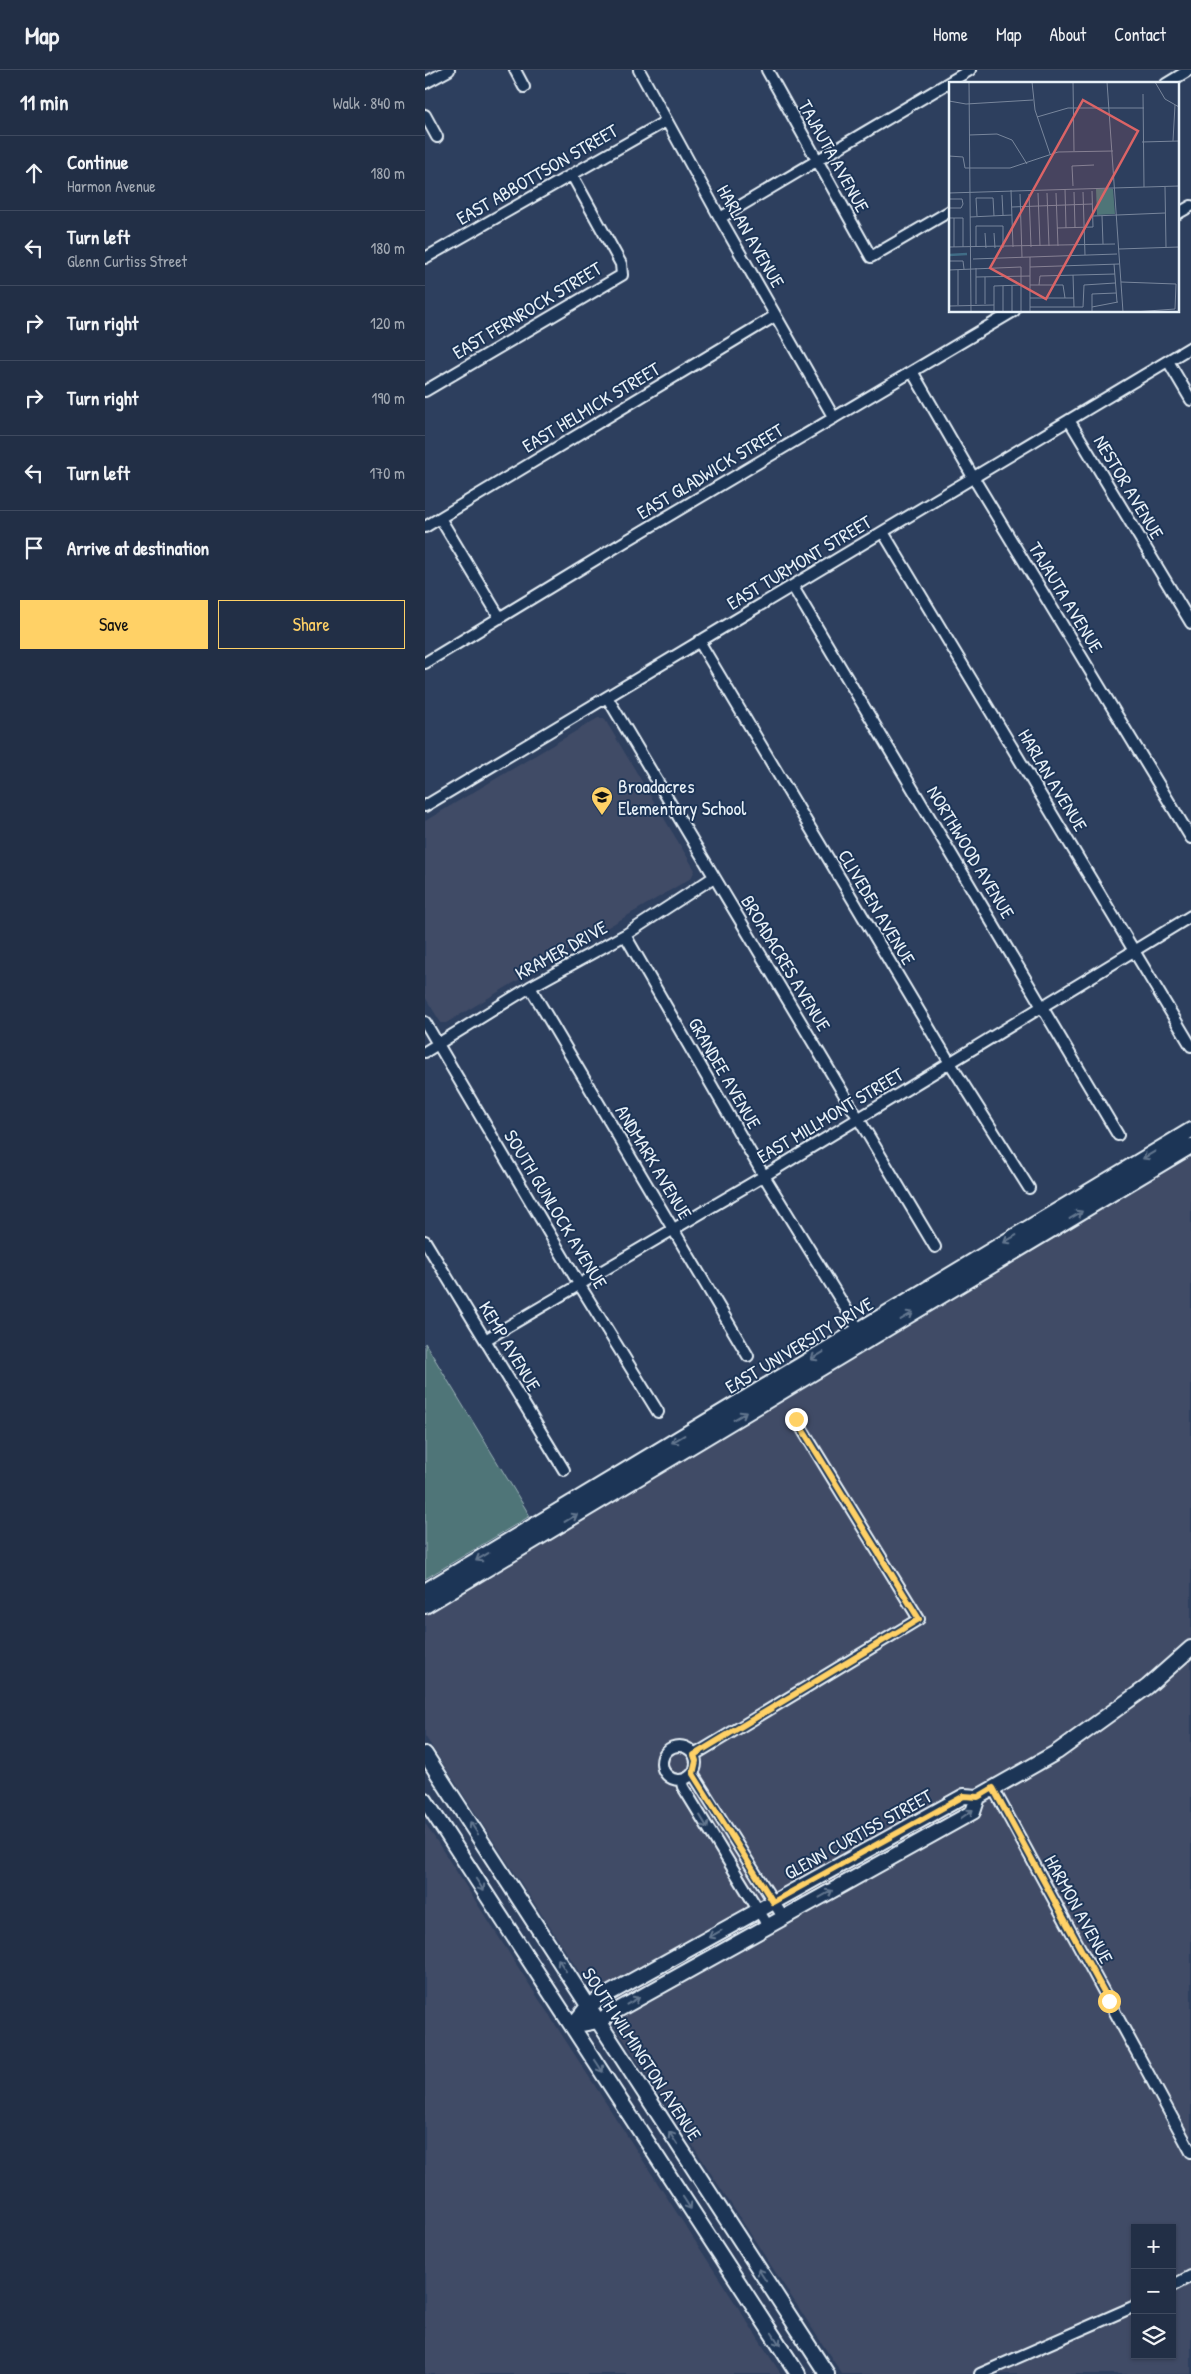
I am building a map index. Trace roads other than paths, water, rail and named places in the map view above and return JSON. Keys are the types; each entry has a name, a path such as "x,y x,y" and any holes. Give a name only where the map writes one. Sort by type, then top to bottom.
{"street":[{"path":"425,83 449,70"},
{"path":"515,70 524,87"},
{"name":"HARLAN AVENUE","path":"639,70 833,418"},
{"name":"TAJAUTA AVENUE","path":"767,70 871,258 949,212"},
{"path":"950,82 970,70"},
{"path":"1169,82 1189,70"},
{"path":"720,218 949,82"},
{"path":"425,115 437,136"},
{"name":"EAST ABBOTTSON STREET","path":"425,258 666,120"},
{"name":"EAST FERNROCK STREET","path":"425,391 622,274 621,264 572,175"},
{"path":"1179,213 1191,206"},
{"name":"EAST GLADWICK STREET","path":"425,664 1012,312"},
{"name":"EAST HELMICK STREET","path":"425,527 775,316"},
{"name":"EAST TURMONT STREET","path":"425,806 1191,347"},
{"path":"1168,361 1191,400"},
{"name":"TAJAUTA AVENUE","path":"913,373 973,477 1191,838"},
{"name":"NESTOR AVENUE","path":"1069,420 1191,623"},
{"path":"440,518 500,618"},
{"name":"HARLAN AVENUE","path":"883,532 1136,951 1191,1046"},
{"name":"NORTHWOOD AVENUE","path":"793,587 1118,1136"},
{"name":"CLIVEDEN AVENUE","path":"699,641 950,1063 1029,1188"},
{"name":"BROADACRES AVENUE","path":"607,697 935,1247"},
{"name":"KRAMER DRIVE","path":"425,1052 530,987 625,935 714,877"},
{"name":"EAST MILLMONT STREET","path":"485,1340 764,1176 1191,916"},
{"name":"GRANDEE AVENUE","path":"625,935 764,1176 862,1336"},
{"name":"ANDMARK AVENUE","path":"530,987 747,1356"},
{"name":"SOUTH GUNLOCK AVENUE","path":"425,1022 579,1284 658,1412"},
{"name":"EAST UNIVERSITY DRIVE","path":"425,1606 1191,1130"},
{"name":"EAST UNIVERSITY DRIVE","path":"425,1591 1191,1146"},
{"name":"KEMP AVENUE","path":"425,1241 564,1470"},
{"path":"694,1755 919,1619 796,1419"},
{"name":"GLENN CURTISS STREET","path":"572,2026 588,2006 964,1796 978,1797 1057,1752 1147,1687 1191,1648"},
{"path":"693,1774 681,1780 669,1776 665,1771 663,1758 671,1748 677,1746 684,1747 694,1755 696,1761 693,1774 783,1917"},
{"name":"SOUTH WILMINGTON AVENUE","path":"425,1754 827,2374"},
{"path":"681,1780 683,1787 768,1926"},
{"name":"HARMON AVENUE","path":"993,1788 1191,2152"},
{"name":"GLENN CURTISS STREET","path":"572,2026 598,2021 973,1812 978,1797"},
{"path":"425,1800 798,2374"},
{"path":"1176,2284 1191,2276"},
{"path":"980,2374 1131,2308"}],"place":[{"name":"Broadacres Elementary School","path":"602,816"}]}
